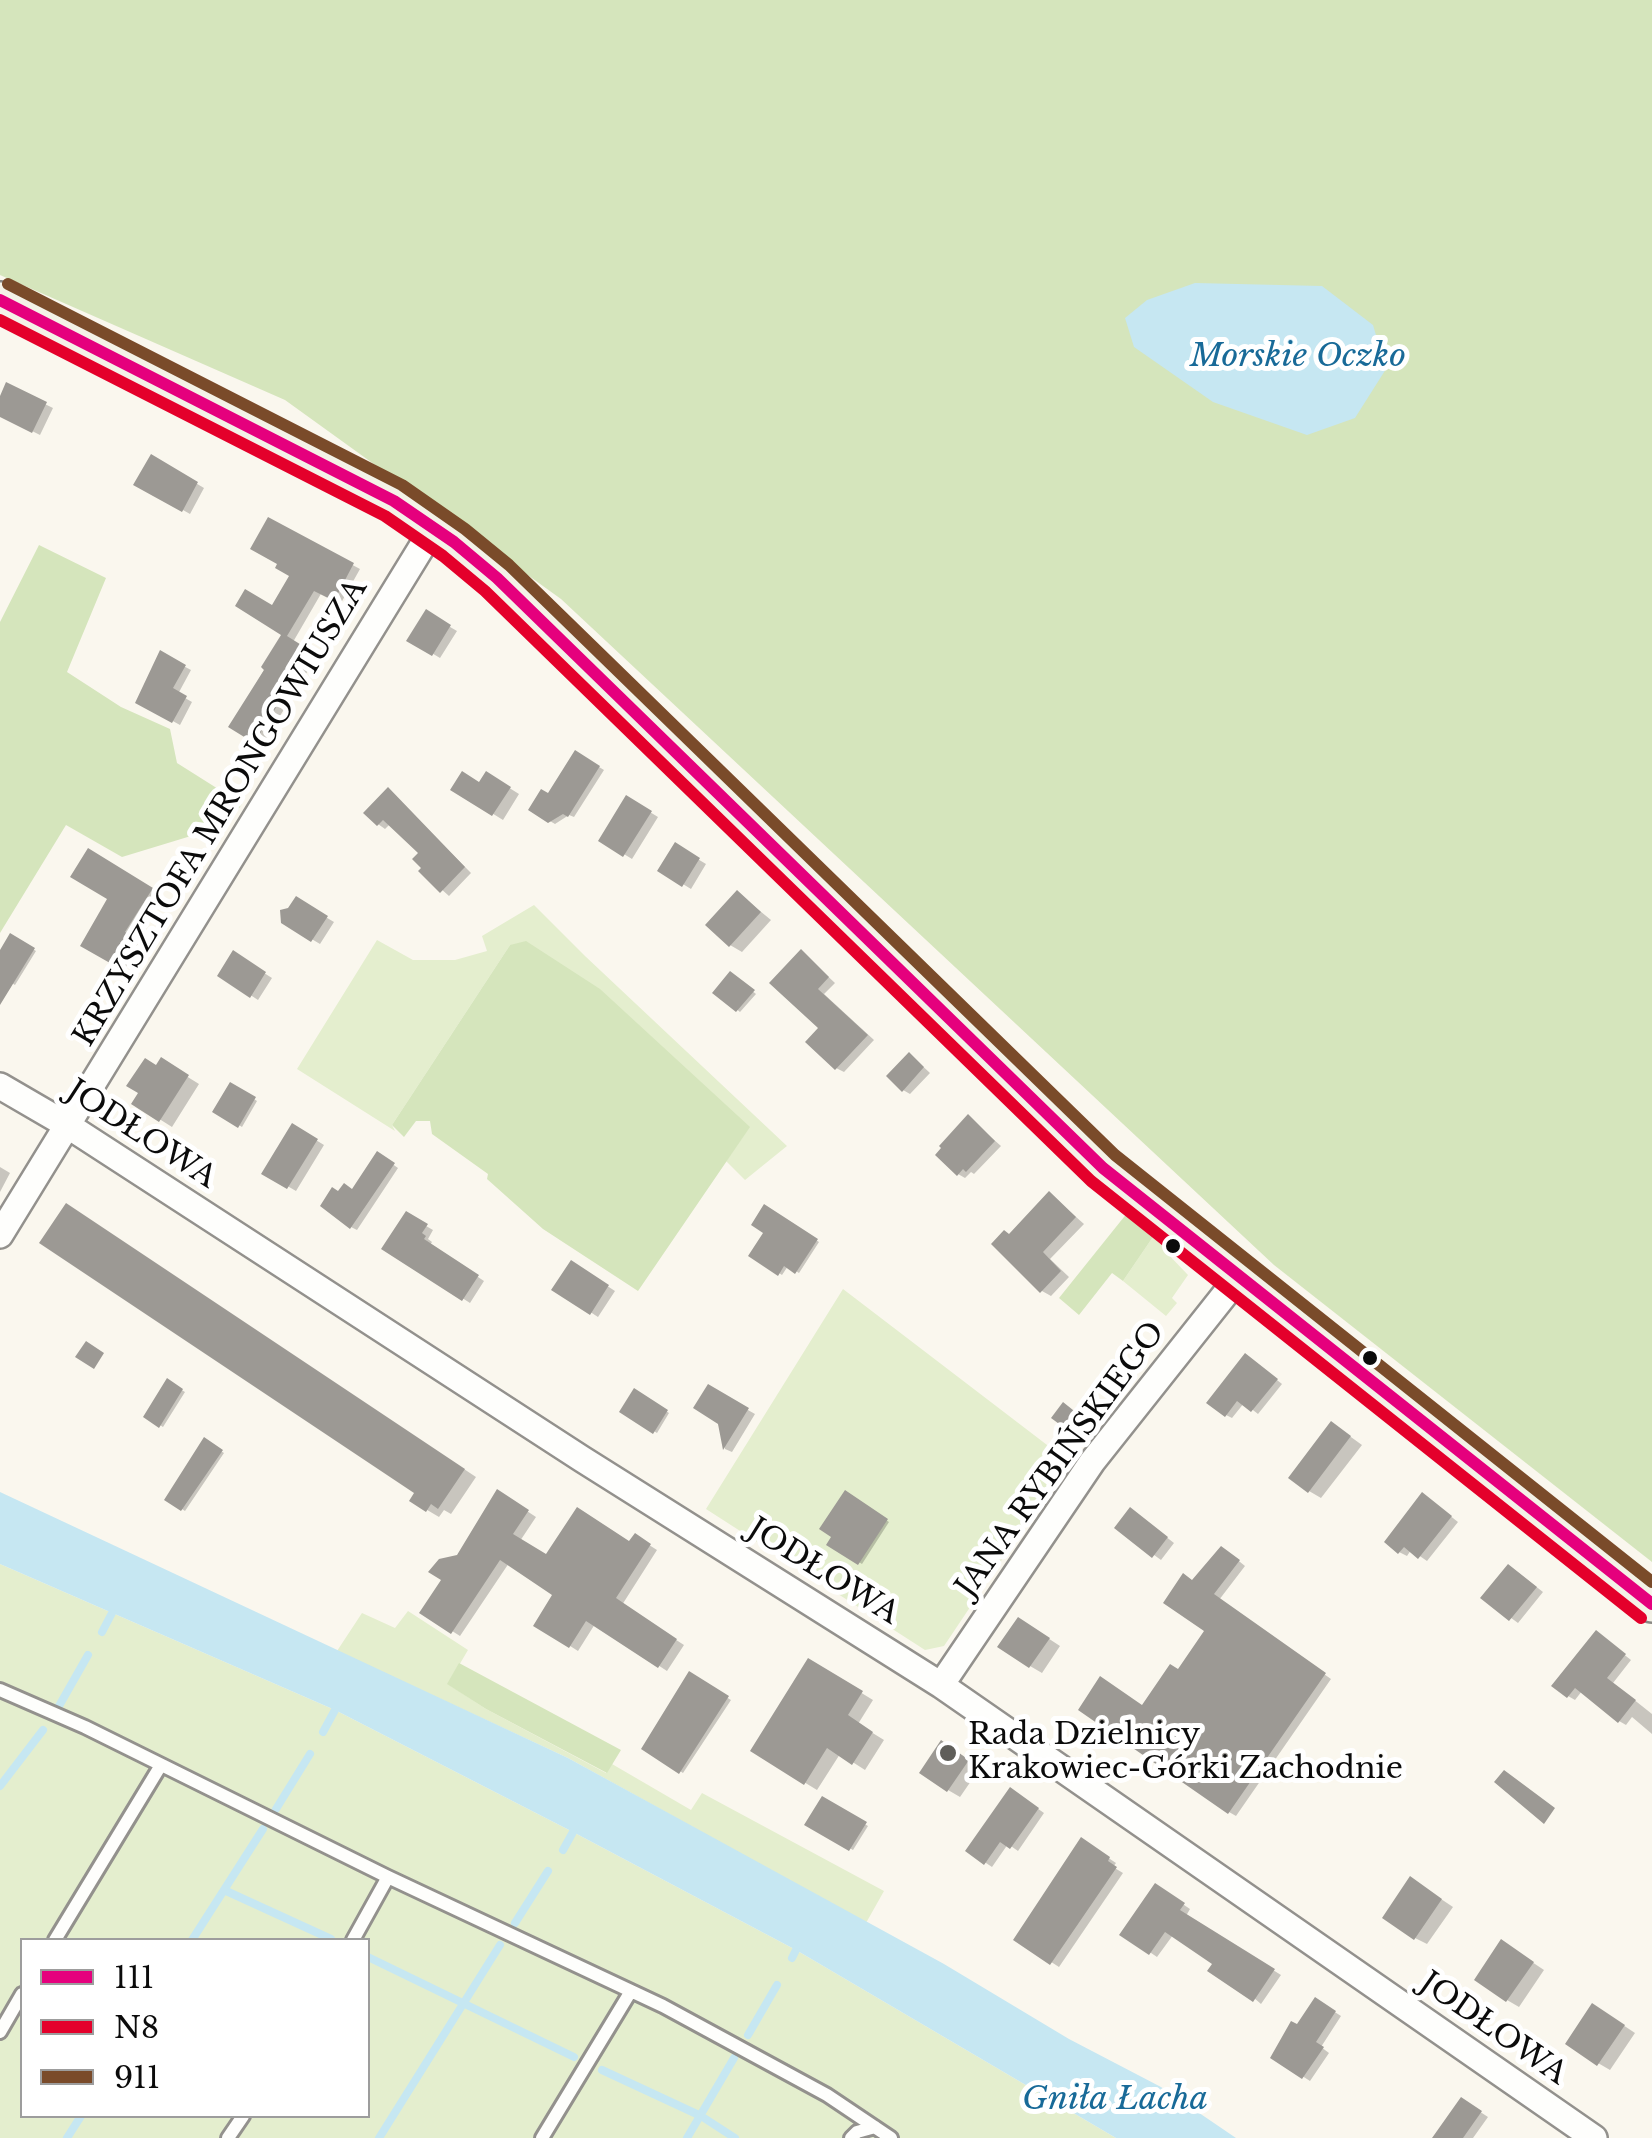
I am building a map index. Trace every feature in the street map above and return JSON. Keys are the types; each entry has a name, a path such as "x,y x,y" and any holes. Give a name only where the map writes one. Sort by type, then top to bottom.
{"street":[{"path":"0,300 376,492 434,527 497,578 1103,1168 1652,1604"},
{"name":"KRZYSZTOFA MRONGOWIUSZA","path":"0,1235 434,527"},
{"name":"JODŁOWA","path":"0,1086 941,1685 1594,2138"},
{"name":"JANA RYBIŃSKIEGO","path":"941,1685 1092,1462 1238,1278"}],"lane":[{"path":"0,1690 631,1991 827,2095 891,2138"},
{"path":"56,1938 161,1765"},
{"path":"355,1938 388,1878"},
{"path":"542,2138 631,1991"},
{"path":"0,2032 20,1997"},
{"path":"852,2138 857,2132 876,2127"}],"green space":[{"path":"0,0 1652,0 1652,1562 1274,1265 561,599 285,400 0,275"},
{"path":"39,545 106,578 67,672 121,707 170,729 177,763 242,804 227,825 122,857 66,825 0,933 0,622"},
{"path":"534,905 787,1146 745,1180 726,1161 749,1127 510,945 392,1125 395,1131 297,1069 377,940 413,960 455,960 487,951 482,936"},
{"path":"526,941 600,989 750,1127 638,1291 543,1229 487,1179 488,1174 432,1134 430,1121 416,1121 404,1137 392,1125 510,945"},
{"path":"1128,1212 1155,1234 1123,1281 1112,1273 1079,1315 1059,1298"},
{"path":"1155,1234 1170,1246 1166,1252 1188,1275 1172,1298 1177,1303 1166,1316 1123,1281"},
{"path":"843,1289 1068,1461 944,1646 925,1650 706,1509"},
{"path":"0,1564 335,1710 573,1832 796,1950 1116,2138 0,2138"},
{"path":"408,1611 468,1650 448,1684 486,1709 606,1773 612,1764 691,1810 702,1793 884,1891 866,1923 568,1758 337,1651 362,1613 395,1628"},
{"path":"459,1663 621,1750 607,1773 447,1684"}],"water":[{"name":"Morskie Oczko","path":"1195,283 1322,286 1373,325 1386,369 1355,418 1307,435 1213,402 1134,347 1125,318 1147,300"},
{"name":"Gniła Łacha","path":"0,1492 568,1758 1161,2087 1236,2138 1116,2138 796,1950 573,1832 335,1710 0,1564"}],"building":[{"path":"6,382 47,402 32,433 0,417 0,396"},
{"path":"151,454 198,482 182,512 133,485"},
{"path":"268,517 354,563 334,601 314,591 287,636 311,651 254,743 228,727 281,635 235,606 245,589 272,605 289,576 275,568 277,564 250,549"},
{"path":"426,609 451,625 432,656 406,641"},
{"path":"160,650 186,665 173,688 187,696 172,723 135,703"},
{"path":"575,750 600,766 568,817 563,814 548,823 528,810 541,789 548,793"},
{"path":"462,771 479,782 486,771 511,787 492,816 450,790"},
{"path":"388,787 465,867 440,893 418,871 421,868 412,859 418,853 383,820 377,826 363,813"},
{"path":"626,795 652,811 623,857 598,841"},
{"path":"675,842 700,858 682,887 657,871"},
{"path":"88,848 153,888 125,932 132,936 117,967 80,946 107,899 70,877"},
{"path":"737,890 761,912 729,947 705,925"},
{"path":"296,896 328,916 311,942 281,923 280,910 288,908"},
{"path":"10,933 35,948 0,1005 0,950"},
{"path":"801,949 829,977 818,989 868,1035 835,1070 805,1042 818,1028 769,983"},
{"path":"233,950 266,972 250,998 217,976"},
{"path":"730,971 755,990 736,1012 712,993"},
{"path":"909,1052 924,1067 902,1092 886,1076"},
{"path":"161,1057 189,1075 159,1122 131,1104 138,1093 126,1086 145,1058 156,1065"},
{"path":"230,1082 256,1097 238,1128 212,1112"},
{"path":"968,1114 995,1141 966,1172 963,1169 957,1176 935,1155"},
{"path":"292,1123 318,1139 287,1189 261,1174"},
{"path":"377,1151 395,1163 350,1229 320,1206 332,1187 338,1191 344,1183 352,1189"},
{"path":"1049,1191 1076,1217 1043,1252 1061,1271 1040,1293 991,1244 1004,1230 1009,1234"},
{"path":"66,1203 465,1469 438,1509 431,1504 426,1512 409,1501 414,1493 39,1243"},
{"path":"764,1204 818,1239 795,1274 784,1266 778,1276 748,1256 763,1233 751,1225"},
{"path":"406,1211 428,1224 422,1233 424,1239 479,1275 462,1301 381,1249"},
{"path":"571,1260 609,1285 590,1315 551,1290"},
{"path":"86,1341 104,1353 94,1369 75,1357"},
{"path":"1245,1353 1278,1379 1251,1412 1237,1401 1225,1417 1206,1403"},
{"path":"167,1378 183,1389 159,1428 143,1417"},
{"path":"708,1384 749,1408 723,1450 718,1424 693,1408"},
{"path":"634,1388 668,1410 653,1434 619,1412"},
{"path":"1063,1402 1078,1414 1066,1429 1051,1418"},
{"path":"1331,1421 1351,1436 1308,1493 1288,1478"},
{"path":"204,1437 223,1450 181,1511 164,1500"},
{"path":"497,1489 529,1510 513,1534 546,1554 577,1507 629,1541 635,1533 651,1544 616,1598 677,1639 658,1668 586,1621 569,1648 533,1626 552,1595 500,1560 451,1634 419,1613 441,1580 428,1572 439,1559 457,1555"},
{"path":"845,1490 888,1519 858,1565 826,1545 831,1537 819,1529"},
{"path":"1422,1492 1452,1516 1418,1559 1404,1547 1398,1554 1384,1542"},
{"path":"1130,1507 1168,1537 1152,1558 1114,1528"},
{"path":"1221,1546 1240,1560 1214,1594 1326,1673 1228,1814 1078,1710 1100,1676 1142,1705 1170,1664 1178,1669 1204,1631 1163,1603 1183,1573 1192,1580"},
{"path":"1508,1564 1537,1587 1509,1621 1480,1598"},
{"path":"1018,1617 1050,1638 1029,1668 997,1647"},
{"path":"1596,1630 1626,1654 1607,1678 1636,1700 1618,1723 1575,1688 1567,1698 1551,1686"},
{"path":"808,1658 863,1691 848,1715 873,1732 852,1765 827,1748 804,1785 750,1751"},
{"path":"689,1671 729,1696 679,1774 641,1749"},
{"path":"941,1740 969,1760 947,1792 919,1773"},
{"path":"1504,1770 1555,1808 1544,1824 1494,1782"},
{"path":"1010,1787 1039,1808 1010,1849 1000,1842 984,1865 965,1851"},
{"path":"822,1796 867,1822 849,1851 804,1825"},
{"path":"1081,1837 1110,1857 1108,1861 1117,1867 1050,1965 1013,1940"},
{"path":"1410,1876 1442,1899 1414,1940 1382,1918"},
{"path":"1155,1883 1185,1903 1180,1910 1275,1969 1253,2002 1207,1971 1212,1964 1165,1932 1149,1955 1119,1935"},
{"path":"1501,1939 1534,1962 1506,2002 1474,1980"},
{"path":"1315,1997 1336,2011 1316,2042 1324,2047 1302,2079 1270,2058 1291,2021 1297,2024"},
{"path":"1592,2003 1625,2025 1597,2066 1565,2044"},
{"path":"1461,2097 1482,2111 1463,2138 1432,2138"}],"waterway":[{"path":"102,1632 112,1613"},
{"path":"59,1706 88,1655"},
{"path":"323,1732 335,1710"},
{"path":"0,1786 43,1730"},
{"path":"276,1809 310,1754"},
{"path":"193,1938 263,1829"},
{"path":"563,1850 573,1832"},
{"path":"515,1923 548,1871"},
{"path":"224,1890 329,1938"},
{"path":"379,2138 500,1945"},
{"path":"792,1958 796,1950"},
{"path":"370,1958 574,2057"},
{"path":"748,2035 777,1985"},
{"path":"687,2138 734,2058"},
{"path":"602,2070 701,2116 735,2138"},
{"path":"67,2138 80,2118"}],"transit line":[{"name":"911","path":"8,284 402,485 465,529 509,565 1115,1155 1652,1582"},
{"name":"111","path":"0,300 394,501 454,542 497,578 1103,1168 1652,1604"},
{"name":"N8","path":"0,320 385,516 443,556 485,591 1091,1181 1641,1618"}],"place":[{"name":"Rada Dzielnicy Krakowiec-Górki Zachodnie","path":"948,1753"}]}
